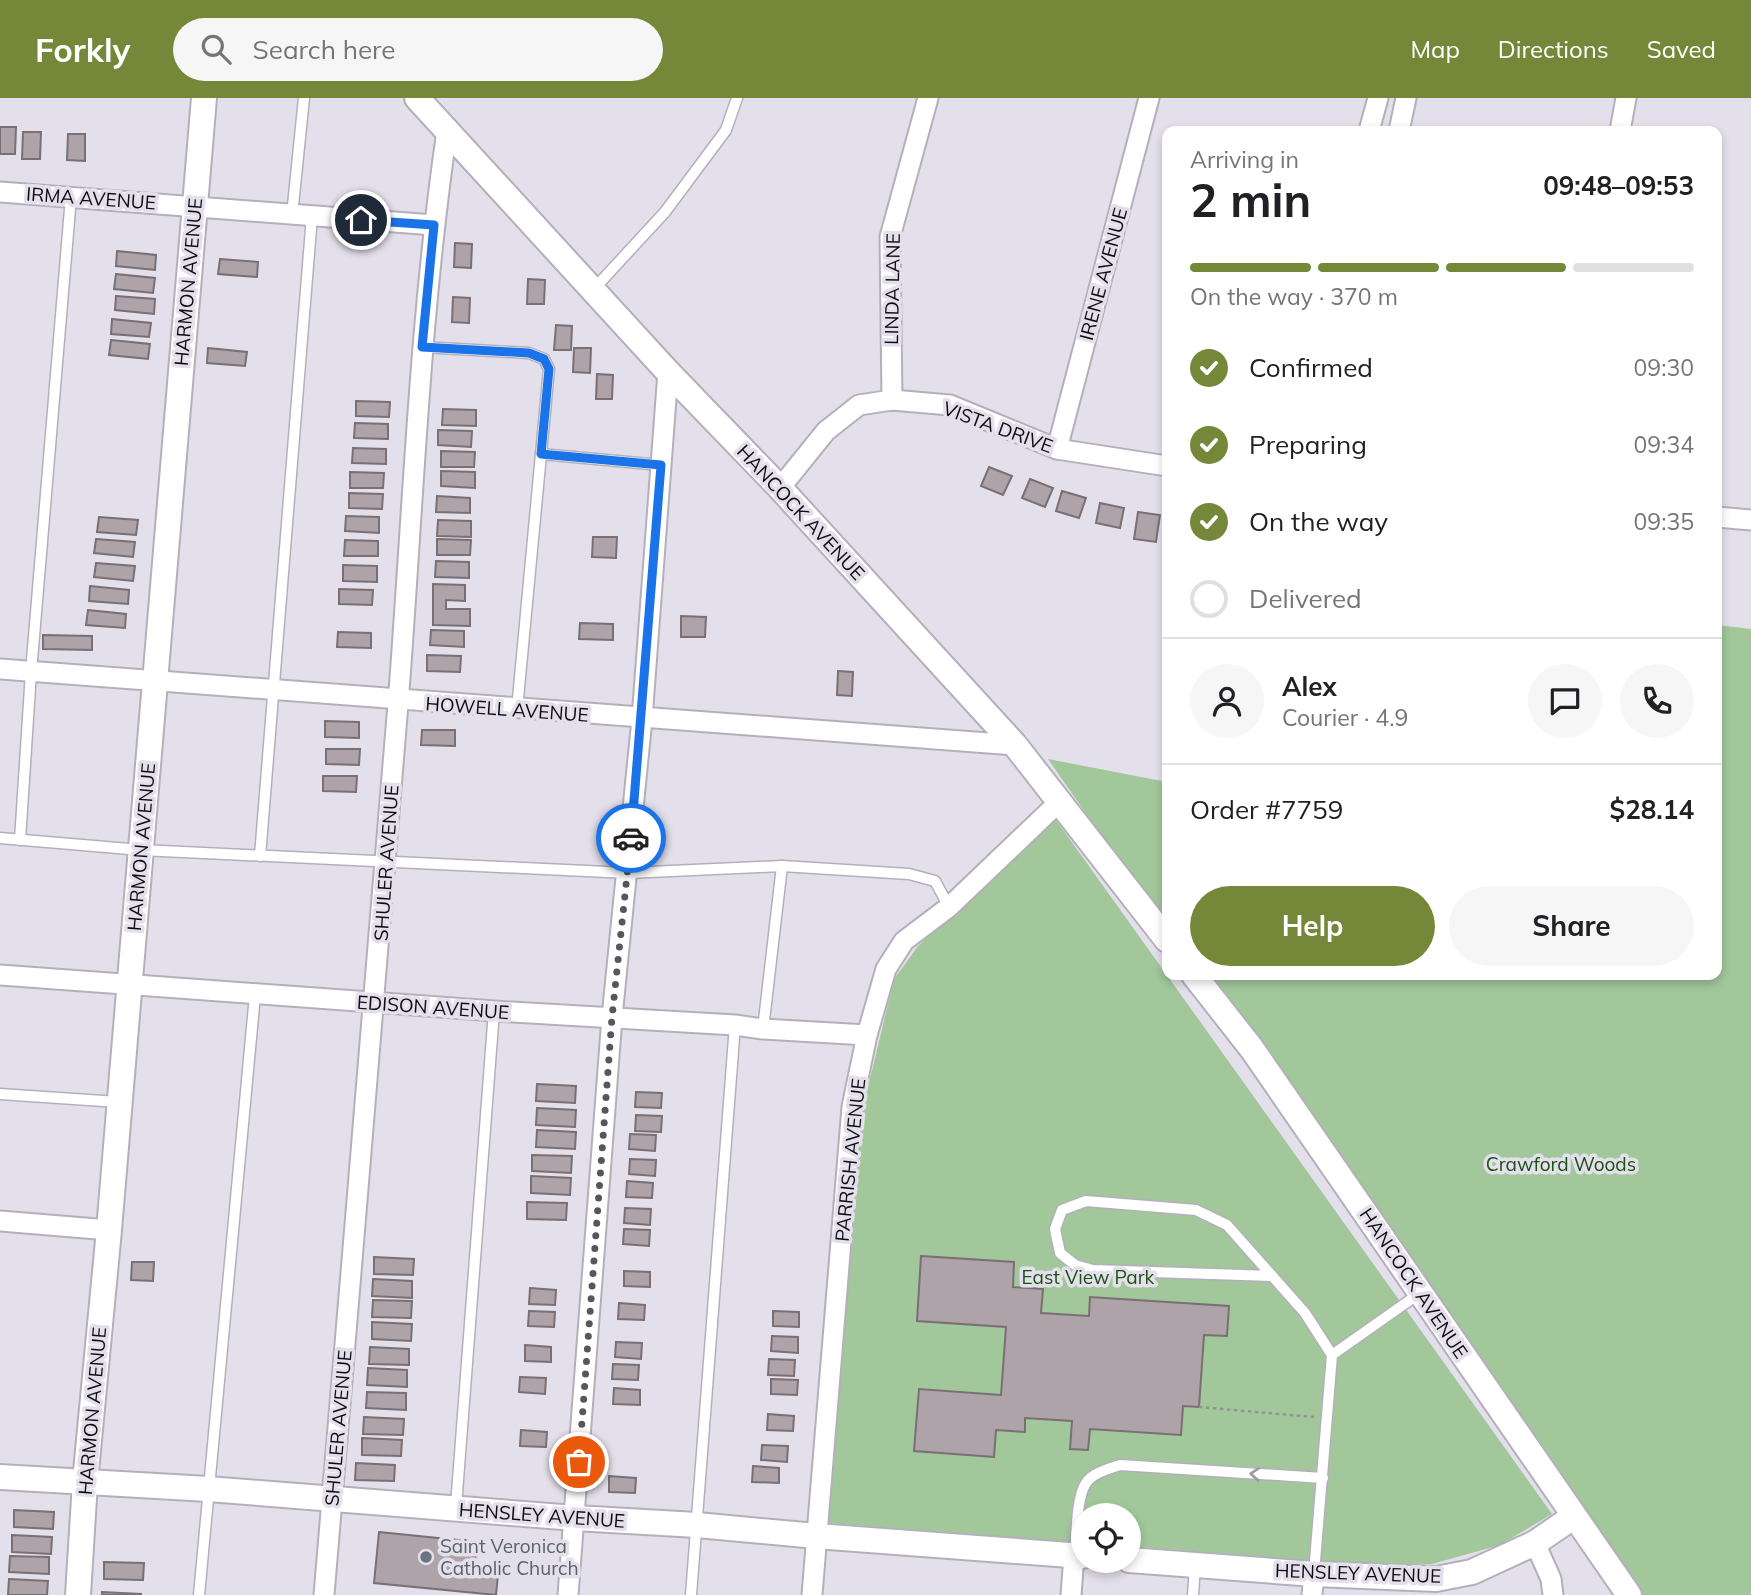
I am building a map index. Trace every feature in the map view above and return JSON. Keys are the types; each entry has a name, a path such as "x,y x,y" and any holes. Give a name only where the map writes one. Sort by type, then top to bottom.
{"street":[{"name":"HARMON AVENUE","path":"78,1595 85,1482 109,1230 204,98"},
{"name":"HANCOCK AVENUE","path":"417,98 668,372 780,488 1015,746 1162,934"},
{"name":"LINDA LANE","path":"892,400 890,237 928,98"},
{"name":"IRENE AVENUE","path":"1057,449 1149,98"},
{"path":"1370,126 1378,98"},
{"path":"1400,126 1406,98"},
{"path":"1621,126 1626,98"},
{"name":"SHULER AVENUE","path":"324,1595 399,701 422,347 434,225 447,131"},
{"name":"IRMA AVENUE","path":"0,191 434,225"},
{"path":"568,1595 612,1017 642,719 668,372"},
{"name":"VISTA DRIVE","path":"780,488 826,430 859,405 892,400 950,405 1057,449 1162,465"},
{"path":"1722,517 1750,518"},
{"name":"HOWELL AVENUE","path":"0,669 1015,746"},
{"name":"PARRISH AVENUE","path":"812,1595 852,1107 867,1035 886,969 904,941 949,908 1059,802"},
{"name":"EDISON AVENUE","path":"0,975 129,983 255,995 867,1035"},
{"name":"HANCOCK AVENUE","path":"1198,980 1252,1049 1396,1254 1573,1517 1629,1595"},
{"path":"0,1221 109,1230"},
{"name":"HENSLEY AVENUE","path":"0,1476 697,1525 1071,1555"},
{"name":"HENSLEY AVENUE","path":"1141,1561 1195,1564 1313,1584 1436,1583 1472,1572 1535,1543 1573,1517"},
{"path":"1535,1543 1551,1579 1553,1595"},
{"path":"1071,1595 1076,1573"}],"lane":[{"path":"292,215 304,98"},
{"path":"593,290 665,212 726,130 737,98"},
{"path":"20,840 31,672 71,197"},
{"path":"261,856 312,216"},
{"path":"422,347 529,353 544,359 549,369 517,709"},
{"path":"541,454 661,465"},
{"path":"0,838 141,850 628,873 782,866 909,874 935,881 949,908"},
{"path":"763,1029 782,866"},
{"path":"199,1595 255,995"},
{"path":"456,1509 494,1011"},
{"path":"691,1595 735,1025"},
{"path":"0,1094 119,1102"},
{"path":"1272,1276 1093,1269 1075,1265 1060,1253 1055,1229 1062,1210 1086,1201 1196,1210 1227,1225 1305,1313 1332,1355 1313,1584"},
{"path":"1332,1355 1420,1293"},
{"path":"1082,1503 1087,1482 1101,1471 1120,1465 1323,1478"},
{"path":"1193,1595 1195,1564"}],"path":[{"path":"1199,1407 1328,1418"}],"green space":[{"name":"Crawford Woods","path":"1722,626 1751,629 1751,1595 1629,1595 1201,980 1722,980"},
{"path":"1048,759 1162,781 1162,923"},
{"name":"East View Park","path":"1056,820 1162,968 1162,980 1170,980 1552,1514 1500,1545 1432,1564 1366,1565 1141,1547 1141,1503 1071,1503 1071,1542 827,1523 863,1108 894,979 918,946"}],"building":[{"path":"0,127 16,127 15,154 0,154"},
{"path":"23,132 41,132 40,159 22,159"},
{"path":"68,134 85,134 85,161 67,160"},
{"path":"455,243 472,244 471,268 454,267"},
{"path":"117,251 156,255 155,270 116,266"},
{"path":"220,259 258,262 257,277 218,274"},
{"path":"116,274 155,278 153,293 114,289"},
{"path":"528,279 545,280 544,304 527,304"},
{"path":"116,296 155,299 154,314 115,310"},
{"path":"453,297 470,298 469,323 452,322"},
{"path":"112,319 151,323 149,337 111,334"},
{"path":"556,325 572,326 571,350 554,350"},
{"path":"111,340 150,344 148,359 109,355"},
{"path":"208,348 247,352 245,366 207,363"},
{"path":"574,348 591,348 590,373 573,372"},
{"path":"597,374 613,375 612,399 596,399"},
{"path":"356,401 390,402 389,417 356,416"},
{"path":"443,409 476,410 476,426 442,425"},
{"path":"355,423 388,424 388,439 354,438"},
{"path":"438,430 472,431 471,447 438,445"},
{"path":"353,448 386,449 386,464 352,463"},
{"path":"441,451 475,452 474,467 441,467"},
{"path":"989,467 1012,476 1003,495 981,486"},
{"path":"441,471 475,472 475,488 441,486"},
{"path":"350,472 384,473 383,488 350,488"},
{"path":"1030,479 1053,488 1045,507 1022,498"},
{"path":"1062,491 1086,498 1079,518 1056,511"},
{"path":"349,493 383,494 382,509 349,508"},
{"path":"437,496 470,498 470,513 436,512"},
{"path":"1100,503 1124,508 1120,528 1096,523"},
{"path":"1138,512 1160,515 1156,542 1134,539"},
{"path":"346,516 379,517 379,533 345,531"},
{"path":"99,517 138,520 136,535 97,532"},
{"path":"438,520 471,521 471,537 437,536"},
{"path":"593,537 617,537 616,558 592,557"},
{"path":"96,539 135,542 133,557 94,553"},
{"path":"437,539 471,540 470,555 437,555"},
{"path":"345,540 378,541 378,556 344,556"},
{"path":"436,561 469,562 469,578 435,577"},
{"path":"96,563 135,566 133,581 94,577"},
{"path":"343,565 377,566 377,582 343,581"},
{"path":"433,584 465,585 465,601 446,600 446,609 470,609 470,626 433,625"},
{"path":"90,586 129,590 128,604 89,601"},
{"path":"339,589 373,590 372,605 339,604"},
{"path":"88,610 126,614 125,628 86,625"},
{"path":"681,616 706,617 705,637 681,637"},
{"path":"580,623 613,624 613,640 579,639"},
{"path":"431,630 464,631 464,647 430,645"},
{"path":"338,632 371,633 371,648 337,647"},
{"path":"43,635 92,636 92,650 43,649"},
{"path":"427,655 461,656 460,672 427,671"},
{"path":"838,671 853,672 852,696 837,695"},
{"path":"325,721 359,722 359,738 325,737"},
{"path":"422,730 455,730 455,746 421,745"},
{"path":"326,749 360,749 359,765 326,764"},
{"path":"323,776 357,776 356,792 323,791"},
{"path":"537,1084 576,1086 575,1103 536,1101"},
{"path":"636,1092 662,1093 661,1108 635,1107"},
{"path":"537,1108 576,1110 575,1127 536,1125"},
{"path":"636,1115 662,1116 661,1132 635,1131"},
{"path":"537,1130 576,1132 575,1149 536,1147"},
{"path":"630,1134 656,1135 655,1151 629,1149"},
{"path":"532,1155 572,1156 571,1173 532,1171"},
{"path":"630,1159 656,1160 655,1176 629,1174"},
{"path":"531,1176 571,1178 570,1195 531,1193"},
{"path":"627,1181 653,1183 652,1198 626,1197"},
{"path":"527,1202 567,1203 566,1220 527,1219"},
{"path":"625,1208 651,1209 650,1225 624,1223"},
{"path":"624,1229 650,1230 649,1246 623,1244"},
{"path":"921,1256 1014,1262 1013,1287 1043,1289 1041,1313 1089,1316 1090,1297 1229,1306 1227,1336 1204,1335 1199,1407 1183,1406 1181,1435 1090,1429 1088,1450 1070,1449 1072,1421 1025,1418 1025,1432 996,1430 994,1457 914,1451 919,1389 1001,1395 1006,1327 917,1321"},
{"path":"374,1257 414,1259 413,1275 374,1274"},
{"path":"132,1262 154,1262 153,1281 131,1280"},
{"path":"624,1271 650,1272 650,1287 624,1286"},
{"path":"373,1279 412,1281 412,1298 372,1296"},
{"path":"530,1288 556,1290 555,1305 529,1304"},
{"path":"373,1300 412,1301 411,1318 372,1317"},
{"path":"619,1303 645,1305 644,1320 618,1319"},
{"path":"529,1311 555,1312 554,1327 528,1326"},
{"path":"773,1311 799,1312 799,1327 773,1326"},
{"path":"372,1322 412,1324 411,1341 372,1339"},
{"path":"772,1336 798,1337 798,1353 771,1351"},
{"path":"616,1342 642,1343 641,1359 615,1357"},
{"path":"525,1345 551,1347 551,1362 525,1361"},
{"path":"370,1347 409,1349 409,1365 369,1364"},
{"path":"769,1359 795,1360 794,1376 768,1375"},
{"path":"613,1364 639,1365 638,1380 612,1379"},
{"path":"368,1368 407,1370 407,1387 367,1385"},
{"path":"520,1377 546,1378 545,1394 519,1392"},
{"path":"771,1379 798,1380 797,1395 771,1394"},
{"path":"614,1388 640,1390 640,1405 613,1404"},
{"path":"367,1392 406,1393 406,1410 366,1408"},
{"path":"768,1414 794,1416 793,1431 767,1430"},
{"path":"364,1417 404,1419 403,1435 363,1434"},
{"path":"521,1430 547,1432 546,1447 520,1446"},
{"path":"362,1438 402,1440 401,1456 362,1455"},
{"path":"762,1445 788,1446 787,1462 761,1460"},
{"path":"356,1463 395,1465 394,1481 355,1480"},
{"path":"753,1466 779,1468 779,1483 752,1482"},
{"path":"609,1476 636,1478 635,1493 609,1492"},
{"path":"14,1510 54,1512 53,1529 14,1527"},
{"name":"Saint Veronica Catholic Church","path":"379,1532 477,1542 474,1572 498,1575 496,1595 374,1583"},
{"path":"12,1535 52,1537 51,1554 12,1552"},
{"path":"10,1556 49,1557 49,1574 9,1572"},
{"path":"104,1562 144,1563 143,1580 104,1579"},
{"path":"9,1579 48,1581 47,1595 8,1595"},
{"path":"102,1592 141,1594 141,1595 102,1595"}],"way so far":[{"path":"579,1462 612,1017 631,838"}],"place":[{"name":"Saint Veronica Catholic Church","path":"426,1557"}],"route":[{"path":"361,220 434,225 422,347 529,353 544,359 549,369 541,454 661,465 631,838"}]}
